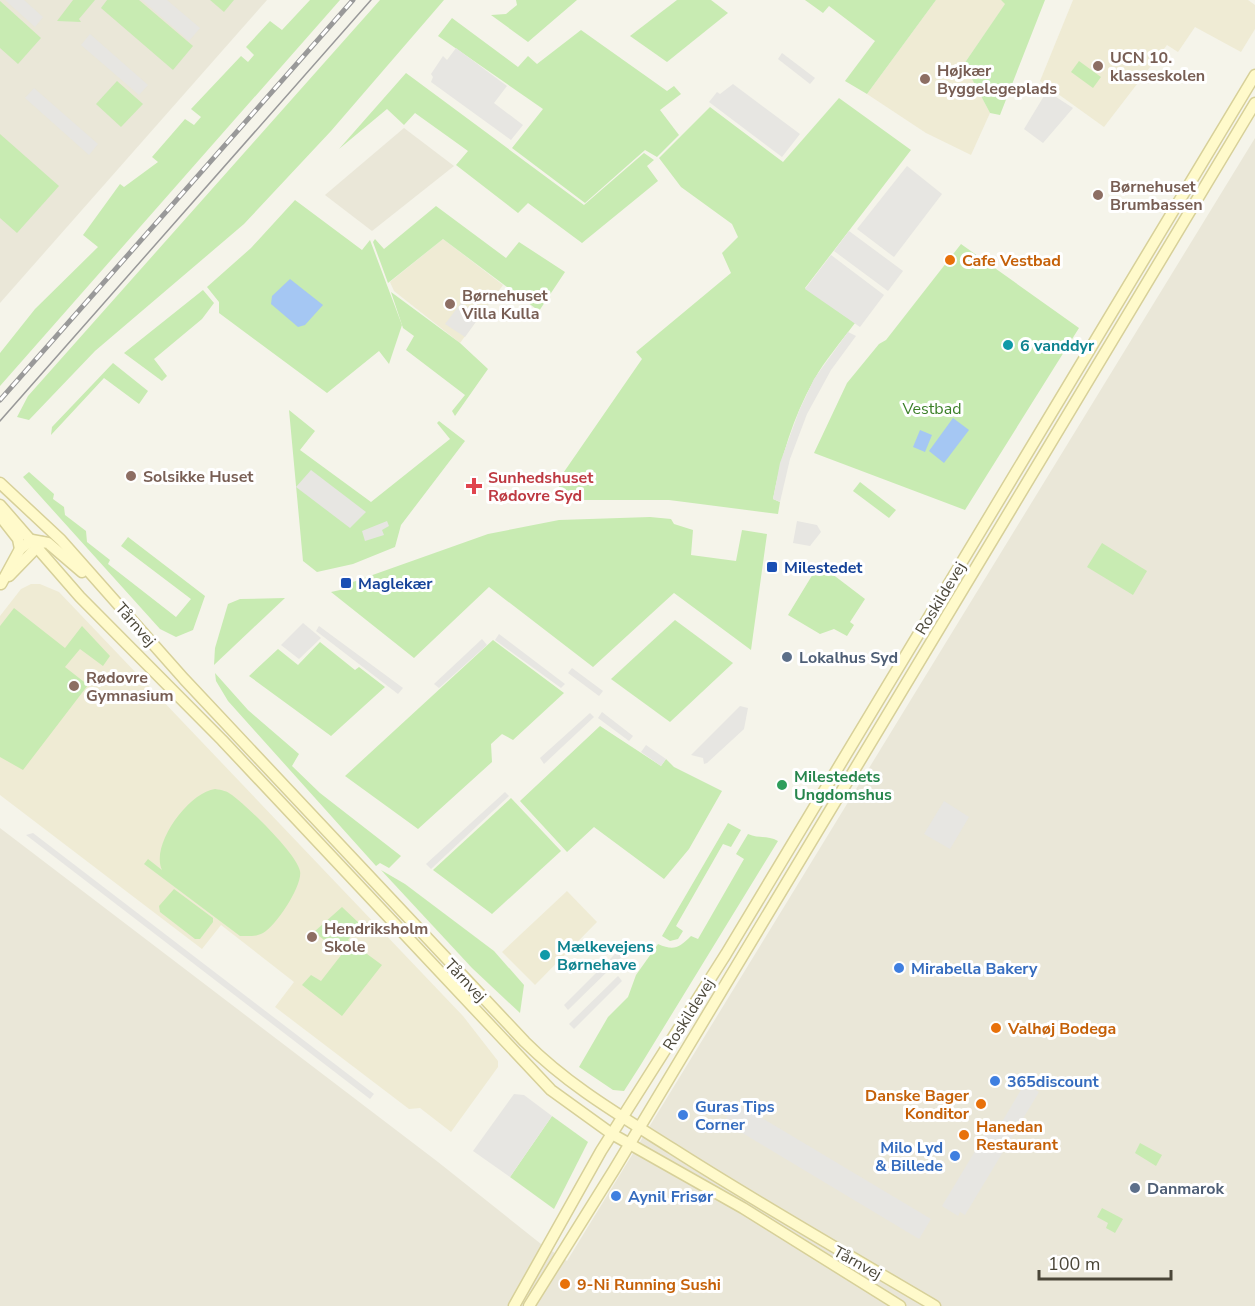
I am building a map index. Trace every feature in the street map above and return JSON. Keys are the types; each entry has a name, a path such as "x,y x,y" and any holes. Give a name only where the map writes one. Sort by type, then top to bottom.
{"main road":[{"name":"Roskildevej","path":"514,1306 612,1134 726,954 1255,75"},
{"name":"Roskildevej","path":"529,1306 639,1128 1255,103"},
{"path":"1097,335 1111,344"},
{"name":"Tårnvej","path":"0,483 40,521 126,613 175,670 525,1042 572,1083 623,1118 767,1209 935,1306"},
{"name":"Tårnvej","path":"0,505 38,542 80,597 222,740 536,1077 564,1101 612,1134 743,1208 900,1306"},
{"path":"0,516 18,539 20,549"},
{"path":"0,584 38,542 40,521"},
{"path":"0,584 20,549 38,542"},
{"path":"38,542 126,613"},
{"path":"164,682 175,670"}],"shaded area":[{"path":"0,0 267,0 0,303"},
{"path":"5,0 24,0 43,17 35,27"},
{"path":"142,0 167,0 200,28 189,41"},
{"name":"Højkær Byggelegeplads","path":"936,0 1001,0 1006,3 964,64 990,113 971,155 926,133 867,94"},
{"name":"UCN 10. klasseskolen","path":"1073,0 1248,0 1255,5 1255,29 1241,52 1195,27 1178,52 1167,45 1104,127 1040,81"},
{"path":"90,34 148,85 139,95 81,45"},
{"path":"456,48 507,86 494,103 523,125 511,140 431,82 433,77 431,74 443,56 447,60"},
{"path":"782,53 815,78 810,84 778,59"},
{"path":"733,84 800,134 782,157 709,102 717,92 720,94"},
{"path":"34,88 98,144 89,155 25,98"},
{"path":"1047,91 1073,108 1043,143 1024,129"},
{"path":"404,128 454,166 372,231 325,195"},
{"path":"1255,138 1255,1306 0,1306 0,828 438,1162 541,1244 567,1261"},
{"path":"907,166 942,194 894,257 857,229"},
{"path":"849,231 903,271 888,291 834,251"},
{"name":"Børnehuset Villa Kulla","path":"443,239 503,285 460,343 394,291 390,282"},
{"path":"831,255 884,295 860,327 805,289"},
{"path":"461,303 480,316 465,337 445,324"},
{"path":"848,332 856,336 831,370 807,414 790,459 780,502 773,499 780,463 799,411 814,379"},
{"path":"311,470 366,512 350,528 296,487"},
{"path":"387,521 389,526 382,530 384,535 365,541 362,531"},
{"path":"797,521 817,525 821,532 810,546 793,543"},
{"path":"31,584 40,584 59,592 463,1016 498,1061 498,1067 451,1132 420,1108 409,1109 275,1007 294,982 221,925 202,949 0,795 0,616 21,589"},
{"path":"303,623 321,638 299,659 281,645"},
{"path":"319,626 403,688 398,694 316,631"},
{"path":"499,634 565,684 561,688 495,640"},
{"path":"482,639 487,645 439,688 434,684"},
{"path":"572,668 603,691 599,696 568,673"},
{"path":"740,706 748,708 744,729 707,763 704,764 703,758 691,755"},
{"path":"602,712 633,736 629,741 598,718"},
{"path":"590,713 594,717 544,764 540,758"},
{"path":"646,745 666,759 661,766 641,752"},
{"path":"505,792 509,796 431,869 426,864"},
{"path":"944,801 969,817 950,849 924,834"},
{"path":"33,833 374,1094 370,1099 26,835"},
{"path":"567,891 597,922 535,985 502,952"},
{"path":"624,945 628,949 616,963 568,1010 564,1005"},
{"path":"618,976 622,981 574,1029 569,1024"},
{"path":"1025,1083 1039,1092 965,1215 960,1212 958,1216 942,1206 992,1123 999,1127"},
{"path":"514,1094 524,1095 552,1116 510,1177 473,1151"},
{"path":"735,1102 931,1219 919,1239 724,1122"}],"green space":[{"path":"73,0 95,0 79,19 81,22 57,21"},
{"path":"107,0 139,0 193,46 173,70 101,8"},
{"path":"210,0 234,0 224,12"},
{"path":"310,0 340,0 0,386 0,353 35,309 98,247 83,235 120,184 124,187 158,162 152,157 185,119 194,125 201,117 191,109 241,56 248,62 254,55 246,47 270,21 282,30"},
{"path":"380,0 444,0 331,131 244,224 95,351 29,420 17,417 28,396"},
{"path":"516,0 577,0 528,42 491,15 506,14 517,5"},
{"path":"677,0 711,0 728,13 667,62 630,36"},
{"path":"805,0 936,0 867,94 845,81 875,41 829,6 823,13"},
{"path":"1001,0 1045,0 1000,115 990,113 964,64 1005,4"},
{"path":"0,1 41,38 18,64 0,48"},
{"path":"452,18 518,67 528,56 537,64 581,30 667,91 674,86 681,94 660,110 679,135 657,157 645,150 585,203 512,148 543,109 438,36"},
{"path":"1079,61 1101,77 1093,88 1071,72"},
{"path":"406,73 584,205 644,153 654,160 647,166 658,181 582,243 528,203 518,213 456,165 468,151 415,113 404,125 387,109 339,149"},
{"path":"117,81 143,104 121,127 96,104"},
{"path":"839,98 911,150 805,288 855,323 818,373 794,423 773,499 780,502 778,514 669,500 565,500 557,482 642,359 636,352 731,273 722,253 738,237 732,224 681,187 659,158 710,107 783,162"},
{"path":"0,134 59,186 17,233 0,218"},
{"path":"295,200 362,250 370,240 402,325 389,364 379,351 327,393 219,313 219,302 207,287 251,248"},
{"path":"436,206 506,258 519,242 565,272 539,311 443,239 388,283 373,242 375,239 384,249"},
{"name":"Vestbad","path":"961,244 1079,328 965,510 814,453 847,383 879,344 886,340"},
{"path":"203,290 214,303 202,319 154,359 167,376 162,381 124,353"},
{"path":"391,292 460,343 488,369 455,416 452,411 465,395 406,350 414,336 403,328"},
{"path":"113,363 148,391 139,404 104,378 51,435 52,427"},
{"path":"289,410 315,431 300,450 371,502 450,439 437,423 439,421 465,441 401,525 395,547 353,564 317,572 303,561"},
{"path":"29,472 54,494 53,499 64,507 65,515 86,531 87,542 110,560 108,564 176,617 191,599 121,546 128,537 205,596 193,630 176,637 160,629 23,477"},
{"path":"860,482 896,510 889,518 853,491"},
{"path":"650,517 671,519 674,524 693,530 691,555 736,561 742,530 767,534 751,650 674,593 593,667 489,587 414,658 331,592 349,588 350,583 488,534 559,520"},
{"path":"1102,543 1147,571 1133,595 1087,567"},
{"path":"819,564 865,599 850,622 854,625 847,636 834,629 820,634 788,615"},
{"path":"285,598 214,665 215,648 228,604 240,599"},
{"path":"14,608 65,648 82,626 110,656 103,666 80,649 65,667 88,685 23,770 0,757 0,626"},
{"path":"675,620 733,663 670,722 611,679"},
{"path":"493,640 564,693 513,740 502,734 491,744 492,762 418,829 345,776"},
{"path":"320,642 355,670 359,667 385,687 331,736 249,676 278,649 298,665"},
{"path":"215,673 248,710 299,754 292,766 320,793 401,856 389,868 380,863 376,866 228,701 216,681"},
{"path":"600,726 661,766 666,759 674,767 722,791 689,849 664,879 594,827 567,852 520,801"},
{"path":"215,789 230,794 259,820 290,853 300,871 297,886 288,905 268,929 258,935 240,936 144,864 148,859 162,870 160,859 162,847 174,821 194,799"},
{"path":"511,798 561,851 492,914 433,870"},
{"path":"728,823 741,830 731,847 723,844 676,926 683,931 678,939 670,941 662,936"},
{"path":"748,834 778,841 624,1091 613,1090 579,1067 608,1017 628,997 636,975 658,944 672,948 680,946 691,936 698,939 744,859 736,854"},
{"path":"381,870 405,884 494,951 524,985 520,1013 472,968"},
{"path":"174,889 213,918 213,922 200,939 195,939 160,912 159,906"},
{"path":"342,907 360,924 348,940 382,965 342,1016 302,985 311,975 321,981 342,954 314,932"},
{"path":"552,1116 588,1142 554,1209 510,1177"},
{"path":"1140,1143 1162,1155 1156,1166 1135,1153"},
{"path":"1102,1208 1123,1219 1115,1233 1106,1228 1108,1223 1097,1217"}],"water":[{"path":"290,279 323,305 305,325 298,327 271,304 272,296"},
{"path":"953,418 969,430 944,463 929,451"},
{"path":"920,430 932,435 925,452 913,447"}],"tram line":[{"path":"0,421 371,0"}],"railway":[{"path":"0,400 353,0"}],"place":[{"name":"UCN 10. klasseskolen","path":"1098,66"},
{"name":"Højkær Byggelegeplads","path":"925,79"},
{"name":"Børnehuset Brumbassen","path":"1098,195"},
{"name":"Cafe Vestbad","path":"950,260"},
{"name":"Børnehuset Villa Kulla","path":"450,304"},
{"name":"6 vanddyr","path":"1008,345"},
{"name":"Solsikke Huset","path":"131,476"},
{"name":"Sunhedshuset Rødovre Syd","path":"474,486"},
{"name":"Milestedet","path":"772,567"},
{"name":"Maglekær","path":"346,583"},
{"name":"Lokalhus Syd","path":"787,657"},
{"name":"Rødovre Gymnasium","path":"74,686"},
{"name":"Milestedets Ungdomshus","path":"782,785"},
{"name":"Hendriksholm Skole","path":"312,937"},
{"name":"Mælkevejens Børnehave","path":"545,955"},
{"name":"Mirabella Bakery","path":"899,968"},
{"name":"Valhøj Bodega","path":"996,1028"},
{"name":"365discount","path":"995,1081"},
{"name":"Danske Bager Konditor","path":"981,1104"},
{"name":"Guras Tips Corner","path":"683,1115"},
{"name":"Hanedan Restaurant","path":"964,1135"},
{"name":"Milo Lyd & Billede","path":"955,1156"},
{"name":"Danmarok","path":"1135,1188"},
{"name":"Aynil Frisør","path":"616,1196"},
{"name":"9-Ni Running Sushi","path":"565,1284"}]}
